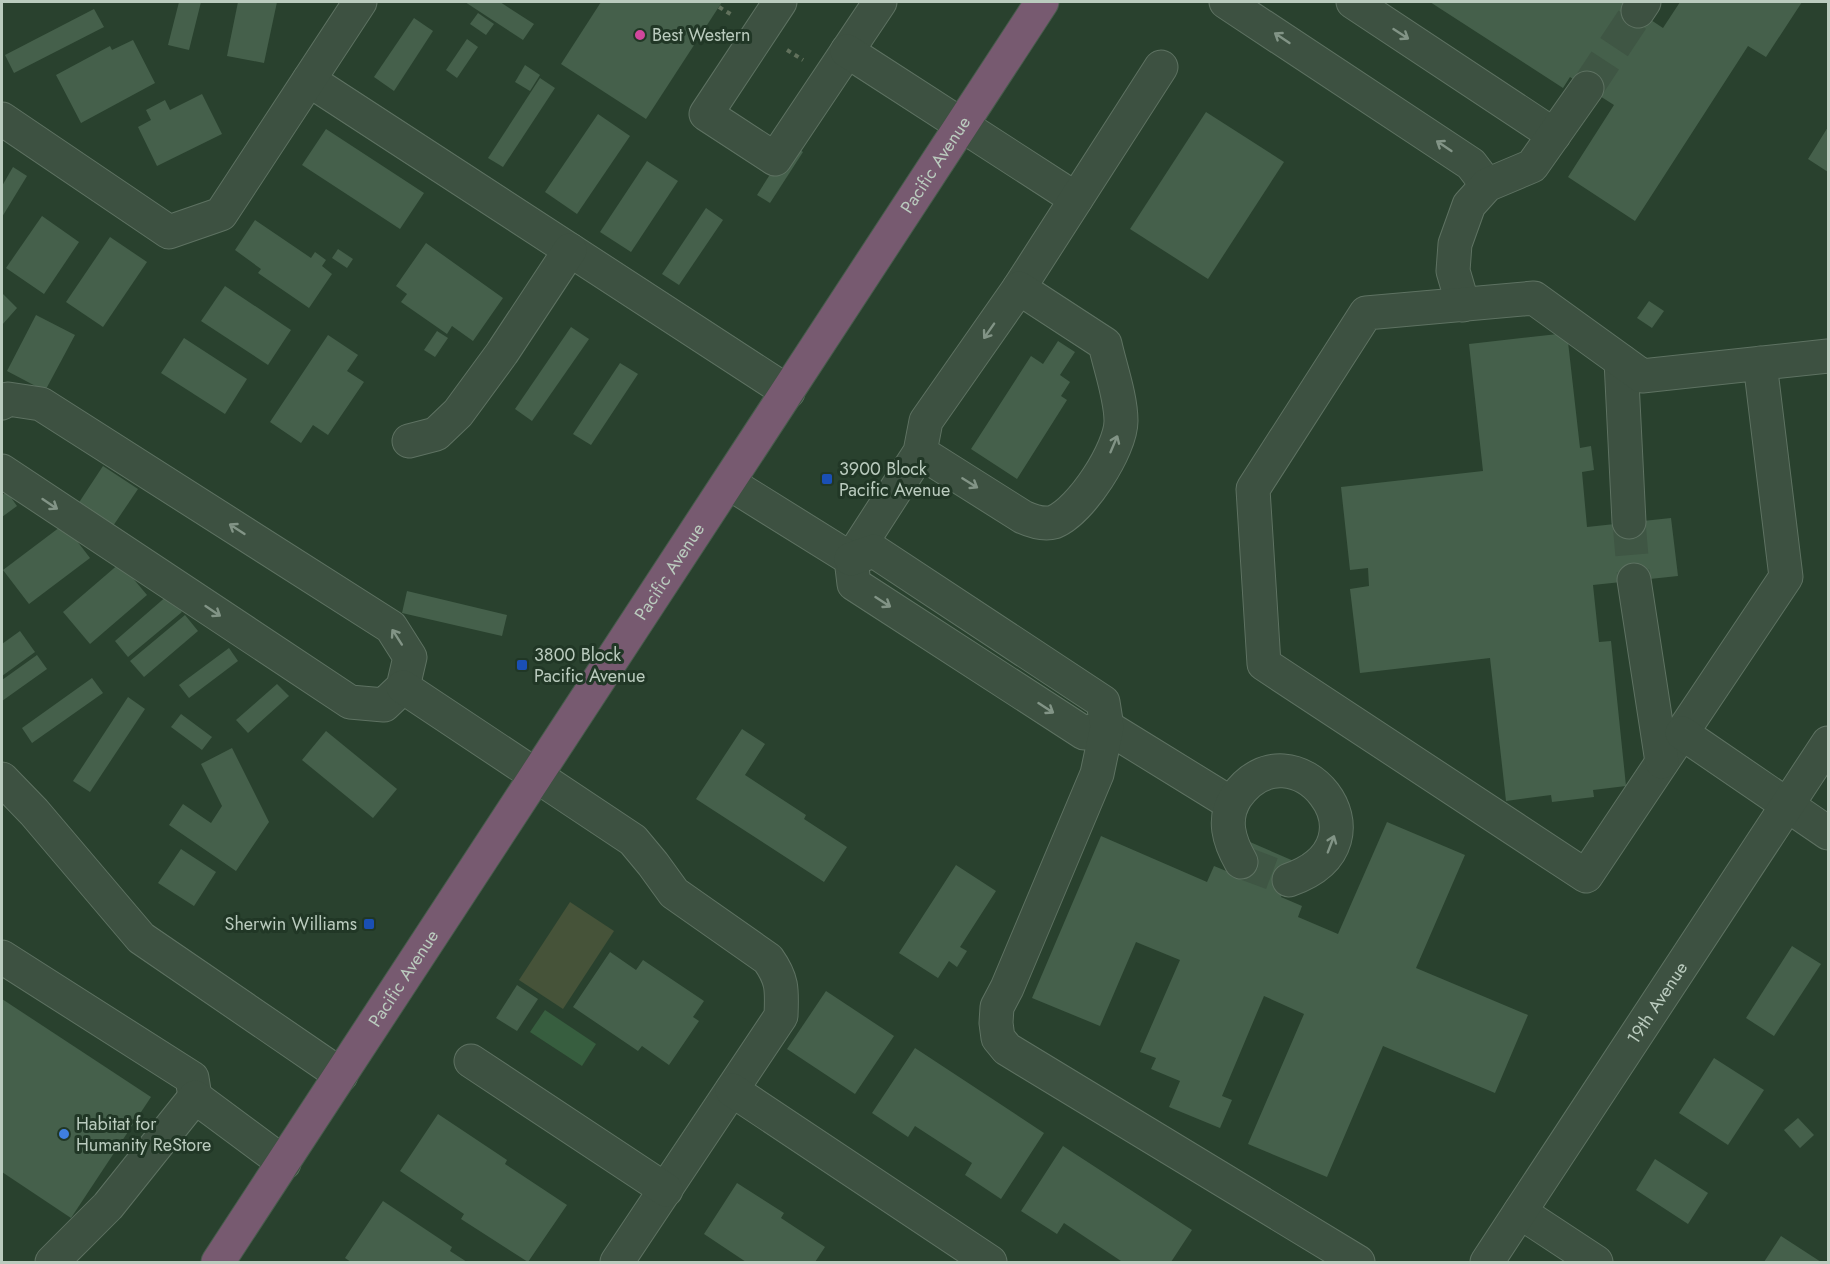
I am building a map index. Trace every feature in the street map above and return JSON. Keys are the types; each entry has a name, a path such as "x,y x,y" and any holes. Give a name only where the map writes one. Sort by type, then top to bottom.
{"highway":[{"name":"Pacific Avenue","path":"219,1263 1042,2"}],"street":[{"path":"2,119 169,232 221,214 360,2"},
{"path":"780,2 706,114 775,159 880,2"},
{"path":"1226,2 1471,164 1487,185"},
{"path":"1353,2 1554,135"},
{"path":"838,64 962,125 1076,199"},
{"path":"1161,67 1019,288 926,421 921,452 851,559 854,584 1084,733 1107,727 1232,804"},
{"path":"309,80 788,392"},
{"path":"1463,305 1453,271 1455,244 1469,205 1487,185 1532,166 1587,88"},
{"path":"409,441 436,434 458,413 502,353 570,250"},
{"path":"921,452 1023,517 1036,522 1053,522 1069,511 1087,493 1117,443 1121,421 1105,344 1019,288"},
{"path":"1760,363 1786,577 1586,876 1264,664 1253,489 1366,313 1534,298 1642,376 1760,363 1828,356"},
{"path":"1621,361 1629,522"},
{"path":"2,403 8,399 41,404 391,627 410,657 403,687 384,705 350,702 2,471"},
{"path":"729,483 851,559"},
{"path":"1634,580 1662,762"},
{"path":"403,687 633,840 674,893 768,959 779,975 782,994 781,1016 617,1263"},
{"path":"1107,727 1098,774 997,1007 998,1038 1007,1049 1358,1263"},
{"path":"1682,733 1828,834"},
{"name":"19th Avenue","path":"1486,1263 1828,743"},
{"path":"1241,862 1230,844 1227,824 1232,804 1244,787 1260,775 1280,771 1301,775 1318,785 1331,801 1336,821 1334,842 1324,860 1308,873 1289,880"},
{"path":"2,779 34,812 141,938 342,1075"},
{"path":"2,957 192,1078 195,1097 284,1163"},
{"path":"471,1061 666,1190"},
{"path":"732,1090 990,1263"},
{"path":"52,1263 108,1206 195,1097"},
{"path":"1520,1212 1596,1263"}],"path":[{"path":"719,7 760,33 838,64"}],"shaded area":[{"path":"570,902 614,931 563,1009 519,980"},
{"path":"545,1010 596,1044 582,1066 530,1032"}],"building":[{"path":"179,2 201,2 189,50 168,45"},
{"path":"238,2 277,2 264,63 227,56"},
{"path":"465,2 500,2 534,24 523,40"},
{"name":"Best Western","path":"601,2 722,2 646,119 561,64"},
{"path":"1430,2 1628,2 1627,4 1663,28 1680,2 1802,2 1766,57 1748,46 1635,221 1568,177 1614,105 1570,77 1563,88"},
{"path":"94,9 104,27 14,73 5,55"},
{"path":"478,13 494,24 486,35 470,24"},
{"path":"414,18 433,31 394,91 374,77"},
{"path":"467,39 478,47 457,78 446,70"},
{"path":"133,40 155,83 81,123 56,75 110,46 112,50"},
{"path":"525,65 540,75 530,91 515,82"},
{"path":"540,78 555,88 503,167 488,158"},
{"path":"202,94 222,134 157,166 138,127 151,120 146,110 165,100 170,110"},
{"path":"1206,112 1284,162 1208,279 1130,229"},
{"path":"598,114 630,136 577,214 545,192"},
{"path":"1828,127 1828,172 1808,159"},
{"path":"326,129 424,193 400,229 302,165"},
{"path":"790,143 803,152 770,203 757,195"},
{"path":"647,161 678,181 631,252 600,232"},
{"path":"13,167 27,176 2,217 2,186"},
{"path":"706,208 723,220 679,285 662,274"},
{"path":"42,216 79,242 44,294 6,268"},
{"path":"255,220 311,258 315,252 326,260 322,266 332,274 309,308 258,273 261,269 235,250"},
{"path":"110,237 147,262 103,327 66,302"},
{"path":"426,243 503,298 473,341 452,326 447,334 401,302 407,294 396,286"},
{"path":"338,249 353,259 347,268 332,258"},
{"path":"225,286 291,330 268,365 201,321"},
{"path":"2,293 17,308 2,325"},
{"path":"1649,301 1664,311 1652,328 1637,318"},
{"path":"36,315 75,335 45,391 7,371"},
{"path":"571,327 589,339 532,421 515,409"},
{"path":"437,331 448,338 435,357 424,350"},
{"path":"1567,333 1580,448 1591,446 1594,470 1582,472 1587,527 1671,518 1678,576 1593,585 1599,642 1611,641 1626,786 1593,790 1594,797 1552,802 1551,795 1506,801 1490,658 1360,673 1350,589 1369,586 1368,568 1350,570 1341,487 1483,471 1469,344"},
{"path":"328,335 358,355 347,371 364,382 328,435 313,425 301,443 270,422"},
{"path":"184,338 247,379 225,414 161,373"},
{"path":"1058,341 1075,352 1060,375 1070,382 1061,396 1067,400 1017,479 971,449 1031,356 1043,364"},
{"path":"620,363 638,374 591,445 573,434"},
{"path":"103,466 138,489 113,526 78,504"},
{"path":"7,492 17,506 2,517 2,495"},
{"path":"64,524 90,558 29,604 3,570"},
{"path":"120,563 147,595 90,644 63,612"},
{"path":"407,591 507,615 502,636 402,613"},
{"path":"168,595 182,612 128,657 115,641"},
{"path":"185,615 198,631 144,677 130,661"},
{"path":"20,631 35,652 2,676 2,644"},
{"path":"229,648 238,661 189,698 179,685"},
{"path":"37,655 47,669 2,701 2,680"},
{"path":"92,678 103,693 32,743 22,728"},
{"path":"277,684 289,696 248,733 236,720"},
{"path":"128,697 145,709 90,792 73,781"},
{"path":"181,714 212,737 202,750 171,727"},
{"path":"742,729 765,744 745,775 806,815 804,819 847,847 824,882 696,799"},
{"path":"326,731 397,789 373,818 302,760"},
{"path":"232,748 269,822 236,871 169,825 183,804 211,823 222,806 201,764"},
{"path":"1387,822 1465,855 1416,968 1528,1015 1495,1093 1383,1046 1327,1177 1248,1144 1304,1014 1264,996 1222,1096 1232,1100 1220,1128 1169,1107 1180,1081 1151,1069 1156,1058 1140,1052 1180,960 1136,942 1100,1026 1032,998 1101,836 1207,882 1214,866 1236,875 1250,842 1296,862 1281,897 1302,906 1298,917 1338,934"},
{"path":"181,849 216,872 194,906 158,883"},
{"path":"956,865 996,891 960,947 967,951 957,967 949,961 938,978 899,953"},
{"path":"1792,946 1821,964 1774,1036 1746,1018"},
{"path":"610,952 636,970 643,960 704,1001 693,1017 699,1021 669,1065 642,1046 638,1051 573,1007"},
{"path":"517,985 538,999 517,1031 496,1018"},
{"path":"826,991 894,1036 855,1094 787,1049"},
{"name":"Habitat for Humanity ReStore","path":"2,999 151,1097 71,1218 2,1172"},
{"path":"915,1048 1044,1133 1001,1199 965,1175 972,1163 915,1126 908,1137 872,1113"},
{"path":"1714,1058 1764,1090 1728,1145 1679,1113"},
{"path":"438,1114 507,1160 505,1164 567,1205 528,1262 461,1219 464,1214 400,1171"},
{"path":"1798,1118 1814,1135 1800,1148 1784,1130"},
{"path":"1063,1146 1192,1230 1171,1262 1119,1262 1121,1261 1064,1223 1057,1234 1021,1211"},
{"path":"1655,1159 1708,1193 1688,1224 1636,1190"},
{"path":"737,1183 784,1213 781,1218 825,1247 815,1262 746,1262 704,1234"},
{"path":"383,1201 452,1247 450,1251 467,1262 351,1262 345,1258"},
{"path":"1781,1236 1821,1262 1764,1262"}],"tunnel":[{"path":"1587,88 1638,11"},
{"path":"1629,522 1634,580"},
{"path":"1241,862 1289,880"}],"place":[{"name":"Best Western","path":"640,35"},
{"name":"3900 Block Pacific Avenue","path":"827,479"},
{"name":"3800 Block Pacific Avenue","path":"522,665"},
{"name":"Sherwin Williams","path":"369,924"},
{"name":"Habitat for Humanity ReStore","path":"64,1134"}]}
